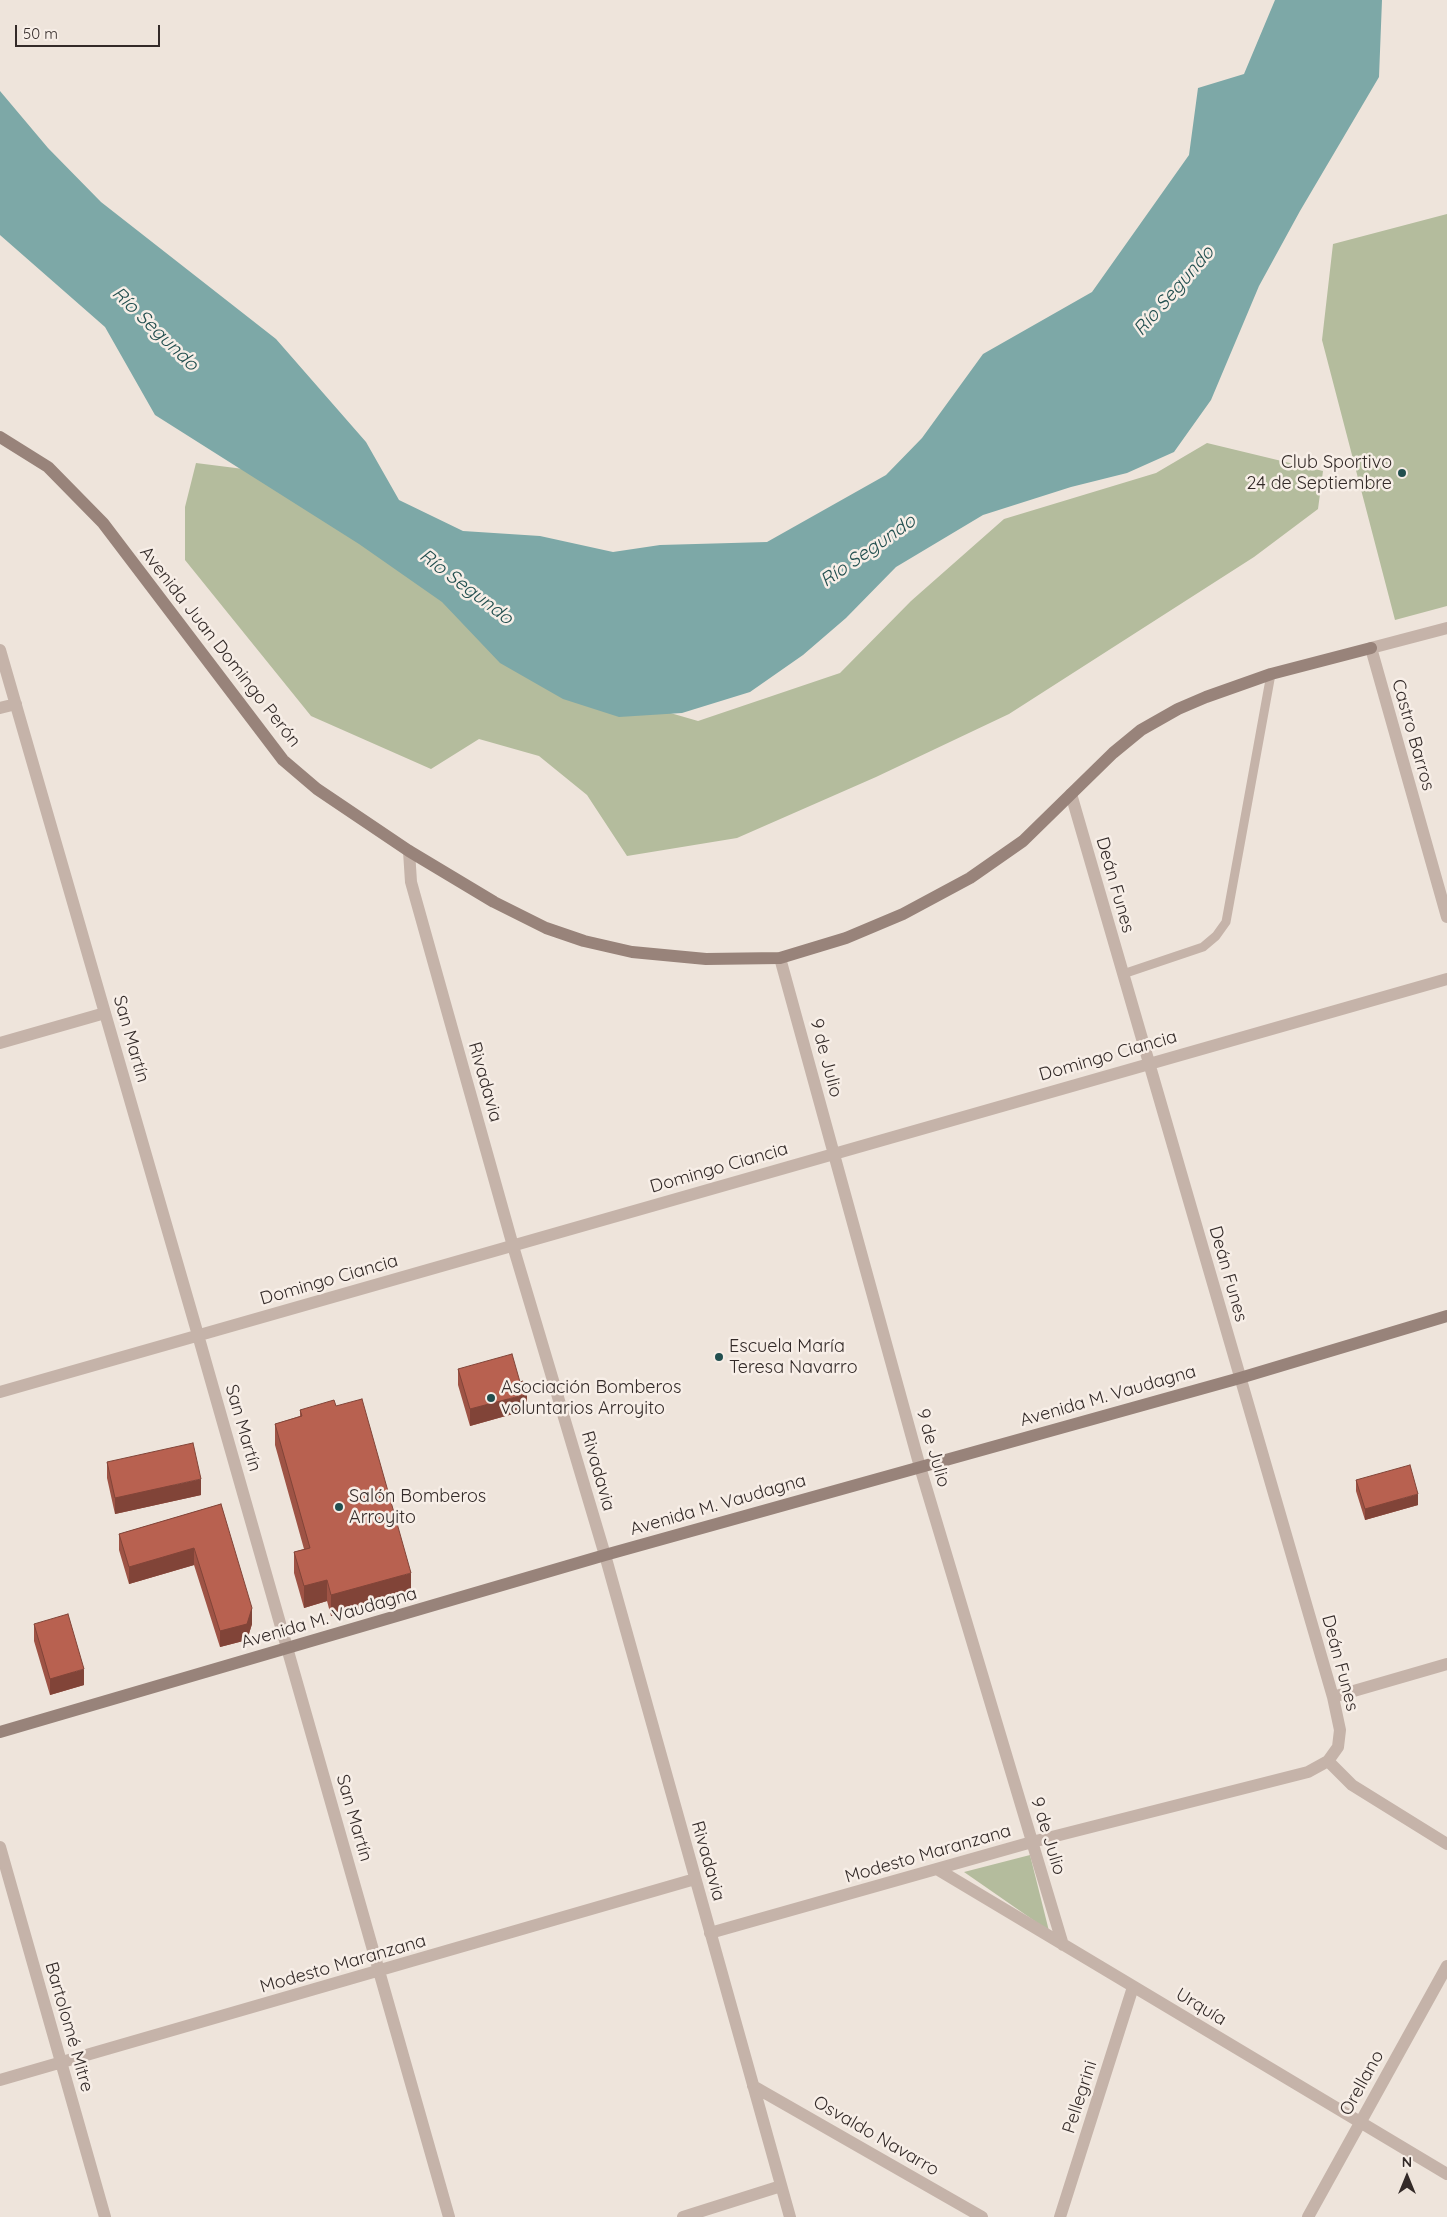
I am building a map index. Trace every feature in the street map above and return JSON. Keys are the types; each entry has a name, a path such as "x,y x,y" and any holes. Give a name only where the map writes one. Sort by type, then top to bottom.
{"main road":[{"path":"0,437 48,467"},
{"path":"0,446 48,467"},
{"name":"Avenida Juan Domingo Perón","path":"48,467 103,523 283,760 317,789 409,850 494,902 546,928 584,941 632,952 706,959 780,958 846,938 904,914 970,878 1023,841 1113,753 1141,730 1206,696 1271,674 1370,648"},
{"name":"Avenida M. Vaudagna","path":"0,1732 604,1555 1240,1378 1447,1316"}],"street":[{"path":"1370,648 1447,628"},
{"name":"Castro Barros","path":"1370,648 1447,917"},
{"name":"San Martín","path":"0,650 288,1649 449,2217"},
{"path":"0,708 16,704"},
{"name":"Deán Funes","path":"1071,794 1332,1697 1340,1730 1338,1746 1328,1761"},
{"name":"Rivadavia","path":"409,850 410,882 513,1246 604,1555 790,2217"},
{"name":"9 de Julio","path":"780,958 920,1467 1062,1945"},
{"name":"Domingo Ciancia","path":"0,1392 834,1154 1148,1062 1447,979"},
{"path":"0,1043 105,1013"},
{"path":"1332,1697 1447,1664"},
{"path":"1328,1761 1352,1785 1447,1844"},
{"name":"Modesto Maranzana","path":"710,1933 1032,1842 1308,1772 1328,1761"},
{"name":"Bartolomé Mitre","path":"0,1847 104,2217"},
{"name":"Urquía","path":"937,1869 1447,2174"},
{"name":"Modesto Maranzana","path":"0,2080 61,2064 695,1879"},
{"name":"Orellano","path":"1308,2217 1447,1966"},
{"name":"Pellegrini","path":"1060,2217 1133,1987"},
{"name":"Osvaldo Navarro","path":"753,2086 982,2217"},
{"path":"683,2217 781,2186"}],"lane":[{"path":"1123,974 1203,947 1216,936 1226,922 1271,674"}],"green space":[{"name":"Club Sportivo 24 de Septiembre","path":"1447,214 1447,606 1395,620 1322,340 1333,244"},
{"path":"1207,443 1323,471 1318,509 1254,557 1009,714 876,777 737,838 627,856 587,795 539,756 479,739 431,769 311,716 185,560 185,507 196,463 275,473 584,688 698,721 840,673 911,601 1004,519 1156,473"},
{"path":"1030,1855 1049,1931 964,1872"}],"water":[{"name":"Río Segundo","path":"1275,0 1382,0 1379,77 1300,211 1259,286 1211,400 1174,452 1127,473 1071,487 983,515 896,567 846,618 803,655 750,692 682,713 619,717 563,699 500,663 442,602 359,544 155,415 105,327 0,235 0,91 48,148 101,202 276,339 366,442 399,500 463,531 540,536 613,552 660,545 767,542 886,475 922,438 983,354 1092,292 1189,155 1198,88 1244,74"}],"building":[{"path":"512,1354 520,1382 523,1381 527,1394 470,1409 458,1369"},
{"name":"Salón Bomberos Arroyito","path":"362,1399 411,1573 331,1595 327,1580 304,1586 294,1552 310,1548 275,1424 302,1416 300,1410 334,1400 336,1406"},
{"path":"193,1443 201,1479 115,1498 107,1462"},
{"path":"1410,1465 1418,1494 1365,1509 1356,1480"},
{"path":"221,1504 252,1608 247,1624 220,1631 194,1548 129,1567 119,1534"},
{"path":"68,1614 84,1669 50,1679 34,1624"}],"place":[{"name":"Club Sportivo 24 de Septiembre","path":"1402,473"},
{"name":"Escuela María Teresa Navarro","path":"719,1357"},
{"name":"Asociación Bomberos voluntarios Arroyito","path":"491,1398"},
{"name":"Salón Bomberos Arroyito","path":"339,1507"}]}
